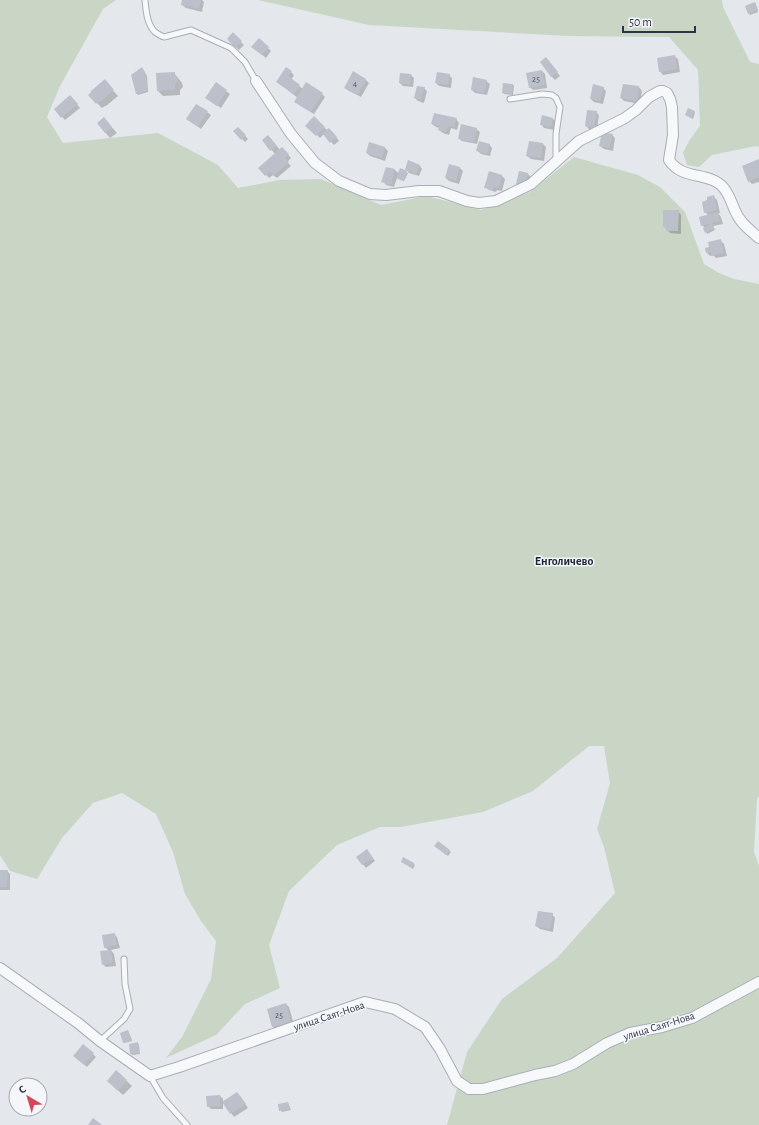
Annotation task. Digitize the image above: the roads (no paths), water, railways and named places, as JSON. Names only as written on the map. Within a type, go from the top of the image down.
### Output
[{"type":"street","points":[[256,81],[291,134],[315,163],[339,182],[370,194],[386,195],[419,191],[439,191],[467,201],[479,203],[496,201],[531,184],[579,141],[625,118],[655,92],[663,91],[670,99],[672,107],[673,135],[669,160],[672,165],[678,170],[711,180],[720,185],[728,193],[739,218],[746,227],[759,238]]},
{"type":"street","points":[[0,968],[150,1076]]},
{"type":"street","name":"улица Саят-Нова","points":[[150,1076],[180,1067],[366,1002],[395,1009],[426,1027],[457,1081],[469,1089],[483,1089],[561,1069],[573,1064],[607,1043],[630,1032],[662,1027],[692,1018],[759,982]]},
{"type":"lane","points":[[146,0],[146,10],[150,24],[156,33],[164,38],[191,30],[231,48],[245,62],[256,81]]},
{"type":"lane","points":[[510,99],[542,94],[552,95],[556,98],[560,107],[556,134],[556,161]]},
{"type":"lane","points":[[100,1041],[124,1020],[130,1009],[124,960]]},
{"type":"lane","points":[[150,1076],[163,1098],[187,1125]]},
{"type":"district","name":"Енголичево","points":[[564,561]]}]
